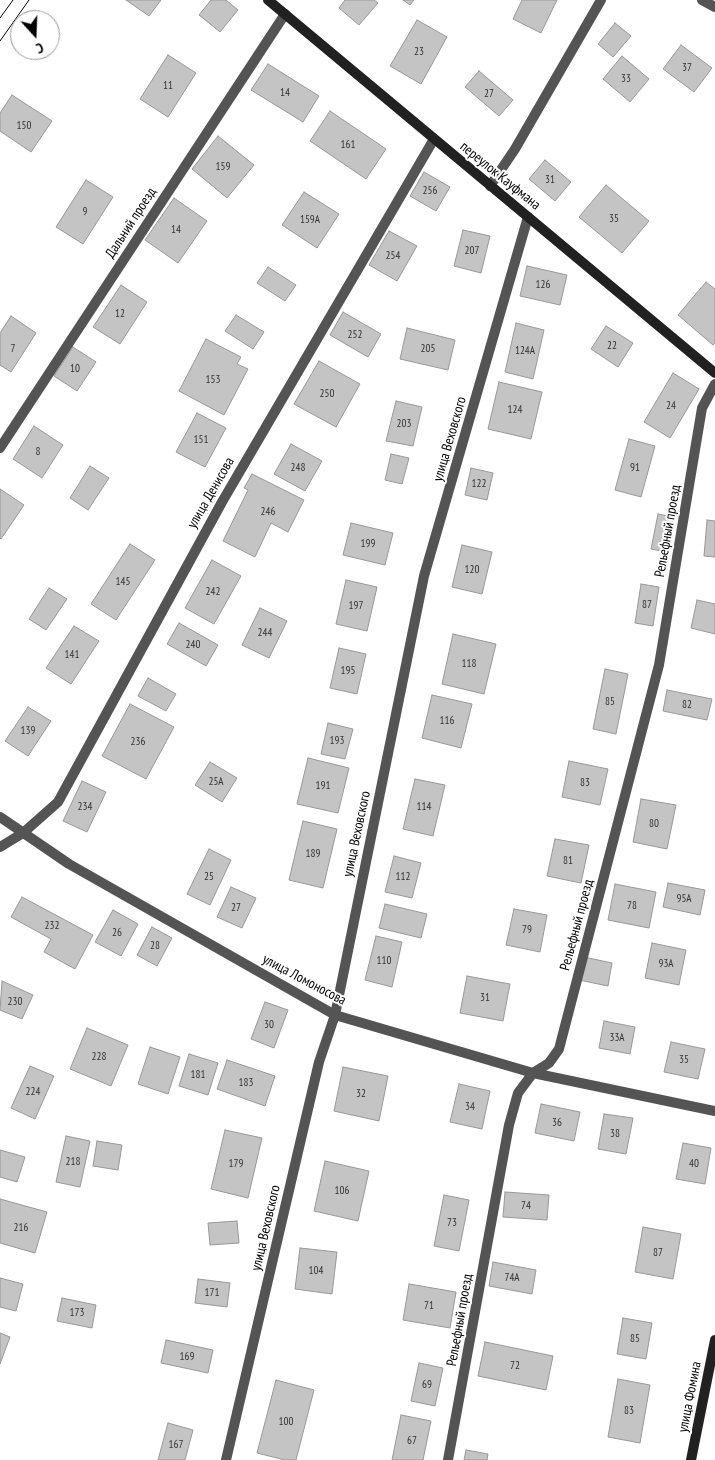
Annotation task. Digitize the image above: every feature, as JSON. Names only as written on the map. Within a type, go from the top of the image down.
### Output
[{"type":"street","name":"переулок Кауфмана","points":[[268,0],[715,372]]},
{"type":"street","points":[[490,186],[515,149],[601,0]]},
{"type":"street","points":[[702,0],[715,7]]},
{"type":"street","name":"Дальний проезд","points":[[0,448],[284,14]]},
{"type":"street","name":"улица Денисова","points":[[0,847],[24,833],[58,802],[222,502],[434,140]]},
{"type":"street","name":"улица Веховского","points":[[226,1460],[319,1062],[335,1015],[424,576],[528,217]]},
{"type":"street","name":"Рельефный проезд","points":[[448,1460],[509,1126],[518,1093],[533,1073],[549,1063],[559,1049],[659,665],[702,408],[715,384]]},
{"type":"street","name":"улица Ломоносова","points":[[0,817],[69,864],[335,1015],[533,1073],[715,1111]]},
{"type":"street","name":"улица Фомина","points":[[691,1460],[715,1340]]},
{"type":"building","points":[[126,0],[161,0],[149,16]]},
{"type":"building","points":[[211,0],[226,0],[238,10],[220,32],[199,15]]},
{"type":"building","points":[[345,0],[374,0],[378,3],[359,25],[339,8]]},
{"type":"building","points":[[403,0],[414,0],[410,5]]},
{"type":"building","points":[[522,0],[557,0],[541,33],[513,19]]},
{"type":"building","points":[[417,20],[447,37],[421,84],[390,66]]},
{"type":"building","points":[[615,23],[631,36],[613,57],[598,44]]},
{"type":"building","points":[[681,45],[712,68],[694,92],[663,69]]},
{"type":"building","points":[[168,55],[196,73],[168,117],[140,99]]},
{"type":"building","points":[[622,56],[649,79],[630,102],[603,79]]},
{"type":"building","points":[[268,64],[319,96],[303,122],[251,90]]},
{"type":"building","points":[[479,71],[513,100],[499,116],[465,87]]},
{"type":"building","points":[[12,95],[52,121],[31,152],[0,131],[0,113]]},
{"type":"building","points":[[330,111],[386,149],[366,179],[310,141]]},
{"type":"building","points":[[218,136],[254,165],[227,198],[192,169]]},
{"type":"building","points":[[545,160],[571,182],[555,201],[529,179]]},
{"type":"building","points":[[424,172],[450,187],[436,211],[410,196]]},
{"type":"building","points":[[86,180],[113,197],[83,244],[56,227]]},
{"type":"building","points":[[606,185],[649,221],[622,253],[579,217]]},
{"type":"building","points":[[304,192],[339,214],[317,248],[282,225]]},
{"type":"building","points":[[174,198],[207,221],[178,263],[145,240]]},
{"type":"building","points":[[463,230],[490,236],[481,273],[454,266]]},
{"type":"building","points":[[389,231],[417,246],[397,281],[369,265]]},
{"type":"building","points":[[527,266],[567,275],[560,305],[520,296]]},
{"type":"building","points":[[268,267],[296,285],[285,301],[257,283]]},
{"type":"building","points":[[706,282],[715,289],[715,343],[713,345],[678,315]]},
{"type":"building","points":[[121,285],[147,302],[120,344],[93,327]]},
{"type":"building","points":[[343,312],[381,334],[368,357],[330,335]]},
{"type":"building","points":[[236,315],[264,332],[253,349],[225,331]]},
{"type":"building","points":[[11,316],[36,333],[11,372],[0,365],[0,333]]},
{"type":"building","points":[[516,323],[544,330],[533,379],[505,372]]},
{"type":"building","points":[[606,326],[633,343],[618,367],[591,349]]},
{"type":"building","points":[[407,328],[455,340],[448,370],[400,359]]},
{"type":"building","points":[[206,339],[241,357],[237,364],[248,369],[224,415],[179,391]]},
{"type":"building","points":[[73,347],[96,362],[77,391],[54,376]]},
{"type":"building","points":[[319,361],[360,384],[336,427],[294,404]]},
{"type":"building","points":[[673,373],[699,389],[670,438],[644,422]]},
{"type":"building","points":[[499,382],[542,392],[531,439],[488,429]]},
{"type":"building","points":[[396,401],[422,407],[413,446],[386,441]]},
{"type":"building","points":[[197,413],[226,428],[205,467],[176,452]]},
{"type":"building","points":[[34,426],[63,445],[42,478],[13,459]]},
{"type":"building","points":[[629,439],[655,446],[641,497],[615,490]]},
{"type":"building","points":[[291,444],[322,461],[305,491],[274,474]]},
{"type":"building","points":[[391,454],[409,458],[402,484],[385,480]]},
{"type":"building","points":[[90,466],[109,478],[88,510],[70,498]]},
{"type":"building","points":[[471,468],[493,473],[487,500],[465,495]]},
{"type":"building","points":[[252,474],[304,500],[288,532],[271,523],[255,557],[223,541],[248,490],[244,488]]},
{"type":"building","points":[[0,489],[24,505],[1,539],[0,538]]},
{"type":"building","points":[[658,514],[673,517],[666,552],[651,549]]},
{"type":"building","points":[[707,520],[715,521],[715,557],[704,556]]},
{"type":"building","points":[[351,523],[393,533],[385,565],[343,555]]},
{"type":"building","points":[[130,544],[155,560],[116,620],[91,604]]},
{"type":"building","points":[[462,545],[492,552],[482,594],[452,587]]},
{"type":"building","points":[[212,560],[241,576],[214,624],[185,608]]},
{"type":"building","points":[[346,580],[377,587],[367,631],[336,624]]},
{"type":"building","points":[[641,584],[659,587],[653,626],[635,623]]},
{"type":"building","points":[[49,588],[67,599],[46,630],[29,619]]},
{"type":"building","points":[[697,600],[715,604],[715,634],[691,628]]},
{"type":"building","points":[[260,608],[287,621],[269,658],[242,645]]},
{"type":"building","points":[[179,623],[218,645],[206,666],[167,644]]},
{"type":"building","points":[[74,626],[99,641],[71,684],[46,668]]},
{"type":"building","points":[[453,634],[496,644],[484,694],[442,684]]},
{"type":"building","points":[[339,648],[366,654],[357,694],[330,688]]},
{"type":"building","points":[[605,669],[628,674],[616,734],[593,729]]},
{"type":"building","points":[[148,678],[176,694],[166,711],[138,696]]},
{"type":"building","points":[[667,690],[712,699],[707,720],[663,711]]},
{"type":"building","points":[[432,695],[472,704],[461,748],[422,738]]},
{"type":"building","points":[[130,704],[174,727],[146,779],[102,756]]},
{"type":"building","points":[[28,707],[51,721],[28,756],[5,741]]},
{"type":"building","points":[[328,723],[353,729],[345,759],[321,754]]},
{"type":"building","points":[[308,758],[349,768],[338,813],[297,804]]},
{"type":"building","points":[[569,761],[608,769],[600,805],[562,797]]},
{"type":"building","points":[[210,762],[237,778],[222,802],[195,785]]},
{"type":"building","points":[[415,779],[445,785],[433,836],[403,829]]},
{"type":"building","points":[[82,781],[106,792],[87,832],[63,821]]},
{"type":"building","points":[[641,799],[676,805],[667,849],[633,842]]},
{"type":"building","points":[[303,821],[337,829],[323,888],[289,880]]},
{"type":"building","points":[[555,839],[589,845],[581,883],[547,876]]},
{"type":"building","points":[[209,849],[231,860],[210,905],[187,894]]},
{"type":"building","points":[[394,856],[421,863],[412,898],[385,892]]},
{"type":"building","points":[[668,883],[705,890],[700,915],[663,907]]},
{"type":"building","points":[[615,884],[656,892],[649,928],[608,920]]},
{"type":"building","points":[[231,887],[256,898],[242,928],[217,917]]},
{"type":"building","points":[[22,897],[93,935],[75,969],[44,952],[51,939],[11,917]]},
{"type":"building","points":[[385,904],[427,914],[421,938],[379,928]]},
{"type":"building","points":[[514,909],[547,915],[540,952],[506,945]]},
{"type":"building","points":[[113,910],[138,924],[121,956],[95,942]]},
{"type":"building","points":[[152,927],[172,938],[157,966],[137,955]]},
{"type":"building","points":[[376,936],[402,942],[392,987],[365,980]]},
{"type":"building","points":[[652,943],[686,950],[679,985],[645,978]]},
{"type":"building","points":[[584,957],[612,963],[608,986],[579,980]]},
{"type":"building","points":[[467,976],[510,984],[503,1021],[460,1013]]},
{"type":"building","points":[[2,981],[33,995],[22,1019],[0,1010]]},
{"type":"building","points":[[265,1002],[288,1010],[274,1048],[251,1039]]},
{"type":"building","points":[[604,1021],[635,1027],[630,1054],[599,1048]]},
{"type":"building","points":[[87,1028],[128,1045],[111,1086],[70,1069]]},
{"type":"building","points":[[671,1042],[705,1049],[698,1079],[664,1072]]},
{"type":"building","points":[[150,1047],[180,1057],[168,1094],[138,1084]]},
{"type":"building","points":[[189,1054],[218,1063],[208,1095],[179,1086]]},
{"type":"building","points":[[227,1060],[275,1076],[265,1106],[217,1089]]},
{"type":"building","points":[[30,1066],[54,1076],[35,1119],[11,1108]]},
{"type":"building","points":[[343,1067],[388,1076],[379,1121],[334,1111]]},
{"type":"building","points":[[459,1084],[490,1091],[482,1129],[450,1122]]},
{"type":"building","points":[[541,1104],[580,1112],[574,1141],[535,1133]]},
{"type":"building","points":[[604,1114],[633,1118],[626,1154],[598,1149]]},
{"type":"building","points":[[225,1130],[262,1138],[248,1198],[211,1189]]},
{"type":"building","points":[[66,1136],[90,1141],[80,1187],[56,1182]]},
{"type":"building","points":[[97,1141],[122,1145],[118,1170],[93,1166]]},
{"type":"building","points":[[683,1143],[711,1148],[705,1184],[676,1179]]},
{"type":"building","points":[[0,1150],[25,1157],[17,1182],[0,1177]]},
{"type":"building","points":[[325,1161],[369,1171],[358,1221],[314,1211]]},
{"type":"building","points":[[505,1192],[549,1195],[547,1220],[503,1217]]},
{"type":"building","points":[[444,1195],[469,1200],[459,1251],[434,1246]]},
{"type":"building","points":[[0,1199],[47,1212],[35,1253],[0,1243]]},
{"type":"building","points":[[237,1221],[239,1243],[210,1245],[208,1223]]},
{"type":"building","points":[[643,1227],[681,1234],[673,1279],[635,1272]]},
{"type":"building","points":[[300,1248],[337,1252],[332,1294],[295,1289]]},
{"type":"building","points":[[493,1262],[536,1270],[532,1294],[489,1286]]},
{"type":"building","points":[[0,1278],[23,1284],[16,1311],[0,1307]]},
{"type":"building","points":[[198,1279],[230,1283],[227,1307],[195,1303]]},
{"type":"building","points":[[409,1284],[456,1292],[450,1328],[403,1320]]},
{"type":"building","points":[[62,1298],[96,1305],[92,1328],[57,1321]]},
{"type":"building","points":[[623,1318],[652,1323],[646,1359],[617,1354]]},
{"type":"building","points":[[0,1333],[10,1337],[0,1364]]},
{"type":"building","points":[[166,1340],[213,1350],[208,1373],[161,1363]]},
{"type":"building","points":[[485,1342],[553,1356],[546,1390],[478,1376]]},
{"type":"building","points":[[419,1363],[443,1368],[435,1406],[411,1401]]},
{"type":"building","points":[[618,1379],[650,1385],[640,1443],[608,1437]]},
{"type":"building","points":[[276,1380],[314,1390],[296,1460],[285,1460],[257,1453]]},
{"type":"building","points":[[401,1415],[431,1421],[423,1460],[392,1460]]},
{"type":"building","points":[[168,1423],[193,1430],[185,1460],[158,1460]]},
{"type":"building","points":[[466,1450],[488,1454],[487,1460],[464,1460]]},
{"type":"tram line","points":[[0,18],[13,0]]},
{"type":"tram line","points":[[0,41],[29,0]]}]
